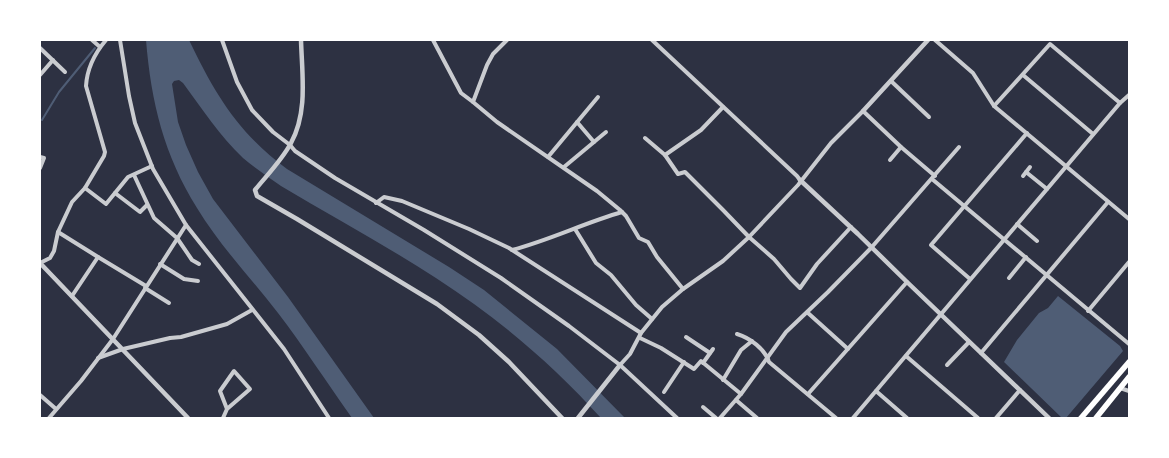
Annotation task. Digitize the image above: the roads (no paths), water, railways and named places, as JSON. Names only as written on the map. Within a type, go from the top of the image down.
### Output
[{"type":"highway","points":[[1118,374],[1129,355]]},
{"type":"highway","points":[[1081,418],[1129,362]]},
{"type":"highway","points":[[1096,418],[1121,386],[1129,379]]},
{"type":"street","points":[[92,40],[100,47]]},
{"type":"street","points":[[105,40],[86,75],[86,86],[105,152],[104,156],[85,188],[72,202],[58,232],[54,252],[50,258],[40,263],[188,418]]},
{"type":"street","points":[[120,40],[135,122],[152,166],[186,225],[284,349],[329,418]]},
{"type":"street","points":[[222,40],[237,82],[252,110],[289,147],[376,203],[424,230],[500,278],[569,326],[620,366],[677,418]]},
{"type":"street","points":[[301,40],[302,110],[300,121],[289,147],[256,190],[256,194],[259,198],[437,304],[479,335],[510,362],[562,418]]},
{"type":"street","points":[[434,40],[461,93],[497,122],[597,191],[622,212],[639,238],[648,242],[683,289]]},
{"type":"street","points":[[473,102],[486,65],[493,54],[507,40]]},
{"type":"street","points":[[578,418],[620,366],[662,307],[749,237],[798,185],[830,143],[863,111],[928,40]]},
{"type":"street","points":[[935,40],[972,73],[994,106],[1129,219]]},
{"type":"street","points":[[655,41],[1050,418]]},
{"type":"street","points":[[994,106],[1050,44],[1120,103]]},
{"type":"street","points":[[40,48],[65,72]]},
{"type":"street","points":[[40,75],[53,60]]},
{"type":"street","points":[[1023,75],[1093,134]]},
{"type":"street","points":[[891,81],[929,117]]},
{"type":"street","points":[[853,418],[1004,238],[1120,103],[1129,95]]},
{"type":"street","points":[[548,157],[598,97]]},
{"type":"street","points":[[665,155],[701,130],[723,107]]},
{"type":"street","points":[[863,111],[965,206],[1129,344]]},
{"type":"street","points":[[577,122],[594,142]]},
{"type":"street","points":[[564,167],[606,132]]},
{"type":"street","points":[[970,279],[931,245],[1027,133]]},
{"type":"street","points":[[645,138],[665,155],[678,174],[685,172],[749,237],[774,259],[800,288],[818,264],[851,227]]},
{"type":"street","points":[[890,160],[901,147]]},
{"type":"street","points":[[704,406],[718,418],[736,400],[786,332],[808,313],[871,248],[959,147]]},
{"type":"street","points":[[40,157],[44,158],[40,168]]},
{"type":"street","points":[[85,188],[106,204],[128,177],[152,166]]},
{"type":"street","points":[[1023,176],[1030,168]]},
{"type":"street","points":[[1026,172],[1047,189]]},
{"type":"street","points":[[134,174],[154,218],[177,238],[192,260],[199,264]]},
{"type":"street","points":[[116,193],[140,212],[147,204]]},
{"type":"street","points":[[376,203],[384,197],[402,202],[468,229],[512,250],[640,336],[694,369],[701,361],[741,394]]},
{"type":"street","points":[[981,353],[1108,202]]},
{"type":"street","points":[[512,250],[575,229],[597,219],[622,212]]},
{"type":"street","points":[[1017,224],[1037,241]]},
{"type":"street","points":[[49,418],[113,339],[186,225]]},
{"type":"street","points":[[575,229],[596,263],[612,274],[636,305],[652,319]]},
{"type":"street","points":[[58,232],[169,302]]},
{"type":"street","points":[[72,296],[98,257]]},
{"type":"street","points":[[1008,278],[1026,257]]},
{"type":"street","points":[[1088,311],[1129,262]]},
{"type":"street","points":[[160,264],[184,279],[198,281]]},
{"type":"street","points":[[808,394],[906,282]]},
{"type":"street","points":[[98,358],[123,349],[181,337],[227,324],[252,310]]},
{"type":"street","points":[[808,313],[848,349]]},
{"type":"street","points":[[737,334],[746,336],[752,341],[767,355],[769,362],[836,418]]},
{"type":"street","points":[[686,337],[710,353]]},
{"type":"street","points":[[723,380],[741,350],[752,341]]},
{"type":"street","points":[[947,365],[969,342]]},
{"type":"street","points":[[703,363],[713,349]]},
{"type":"street","points":[[906,356],[978,418]]},
{"type":"street","points":[[664,392],[684,362]]},
{"type":"street","points":[[223,418],[227,409],[250,389],[234,371],[220,391],[227,409]]},
{"type":"street","points":[[1121,386],[1129,392]]},
{"type":"street","points":[[996,418],[1020,390]]},
{"type":"street","points":[[876,391],[907,418]]},
{"type":"street","points":[[40,394],[56,410]]},
{"type":"street","points":[[736,400],[757,418]]},
{"type":"street","points":[[178,418],[183,413]]},
{"type":"water","points":[[146,40],[189,40],[208,78],[229,111],[241,127],[270,155],[287,169],[484,290],[557,349],[625,418],[601,418],[572,387],[540,358],[474,304],[427,272],[281,186],[257,169],[243,158],[227,141],[183,83],[179,80],[174,81],[172,84],[178,122],[198,172],[213,199],[288,297],[374,418],[352,418],[288,326],[216,236],[186,188],[176,168],[161,127],[151,85]]},
{"type":"water","points":[[1058,296],[1120,346],[1123,351],[1066,418],[1062,418],[1004,362],[1017,340],[1039,313],[1048,308]]},
{"type":"waterway","points":[[42,120],[59,92],[95,48]]}]
